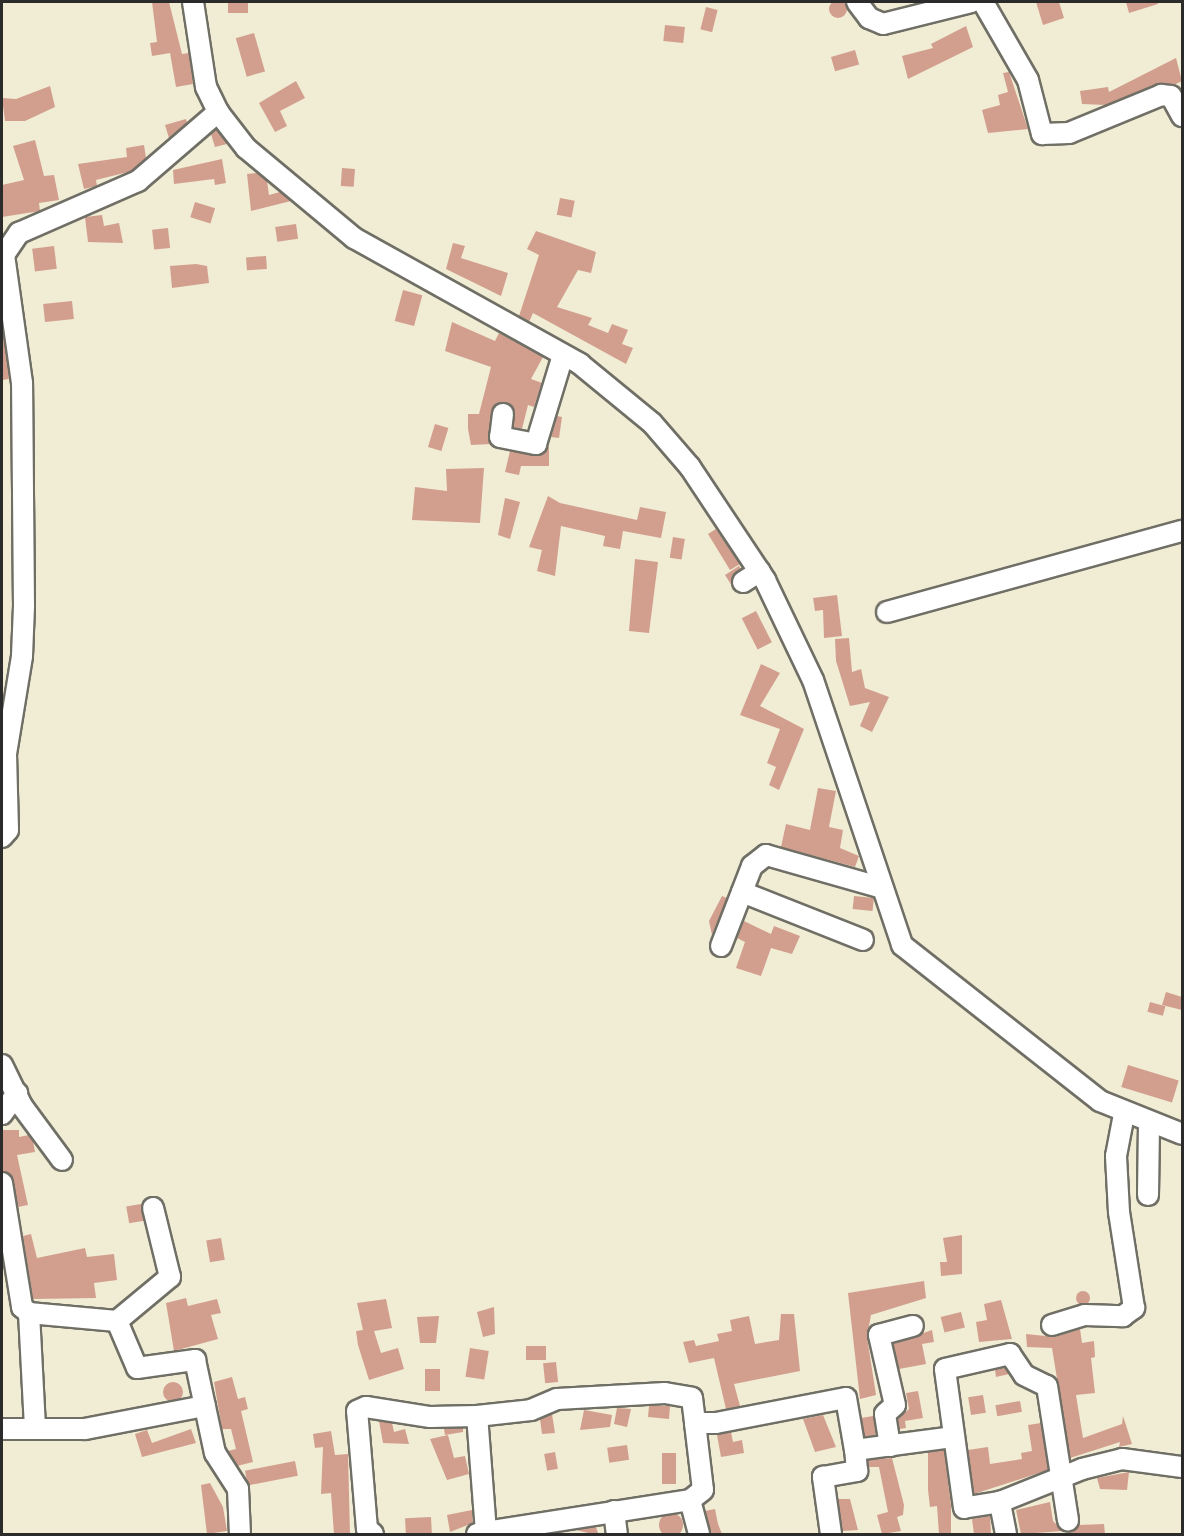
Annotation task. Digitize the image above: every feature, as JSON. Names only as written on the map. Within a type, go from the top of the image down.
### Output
[{"type":"street","points":[[193,2],[199,62],[218,112],[246,148],[354,238],[563,355],[652,423],[721,510],[760,571],[813,680],[879,887],[903,945],[922,964],[1124,1114],[1182,1134]]},
{"type":"street","points":[[857,2],[869,18],[883,24],[971,2]]},
{"type":"street","points":[[983,2],[1028,80],[1042,134],[1069,133],[1161,95],[1171,96],[1182,117]]},
{"type":"street","points":[[2,837],[8,830],[6,754],[22,656],[24,606],[22,383],[4,255],[19,233],[138,181],[218,112]]},
{"type":"street","points":[[503,414],[500,437],[536,444],[563,355]]},
{"type":"street","points":[[887,612],[1182,531]]},
{"type":"street","points":[[743,582],[760,571]]},
{"type":"street","points":[[721,946],[752,866],[766,855],[879,887]]},
{"type":"street","points":[[742,892],[863,940]]},
{"type":"street","points":[[2,1065],[17,1093],[62,1160]]},
{"type":"street","points":[[2,1114],[17,1093]]},
{"type":"street","points":[[1052,1325],[1085,1316],[1123,1316],[1134,1308],[1119,1212],[1116,1156],[1124,1114]]},
{"type":"street","points":[[1148,1195],[1149,1124]]},
{"type":"street","points":[[2,1183],[22,1307],[29,1313],[117,1321],[170,1277],[153,1208]]},
{"type":"street","points":[[29,1313],[35,1429]]},
{"type":"street","points":[[117,1321],[137,1368],[195,1360],[215,1453],[238,1489],[240,1534]]},
{"type":"street","points":[[890,1446],[885,1414],[895,1405],[879,1335],[913,1326]]},
{"type":"street","points":[[1068,1520],[1060,1480],[1047,1386],[1024,1375],[1010,1354],[945,1369],[952,1437],[964,1508],[1000,1502],[1060,1480],[1122,1459],[1182,1467]]},
{"type":"street","points":[[366,1533],[357,1411],[366,1407],[430,1417],[477,1416],[531,1410],[557,1400],[665,1393],[692,1398],[703,1490],[690,1500],[481,1533],[477,1416]]},
{"type":"street","points":[[694,1423],[846,1398],[857,1471],[823,1477],[831,1534]]},
{"type":"street","points":[[2,1429],[85,1429],[205,1406]]},
{"type":"street","points":[[855,1449],[952,1437]]},
{"type":"street","points":[[690,1500],[699,1534]]},
{"type":"street","points":[[1000,1502],[1006,1534]]},
{"type":"street","points":[[614,1511],[617,1534]]},
{"type":"building","points":[[838,0],[846,5],[847,9],[842,17],[838,18],[830,13],[829,9],[834,1]]},
{"type":"building","points":[[152,2],[169,2],[182,54],[189,53],[193,84],[176,87],[170,53],[152,56],[150,43],[157,42]]},
{"type":"building","points":[[228,2],[248,2],[248,13],[228,13]]},
{"type":"building","points":[[1036,2],[1059,2],[1064,18],[1043,25]]},
{"type":"building","points":[[1126,2],[1157,2],[1158,4],[1129,13]]},
{"type":"building","points":[[706,7],[718,10],[712,32],[700,29]]},
{"type":"building","points":[[665,25],[685,27],[683,43],[663,41]]},
{"type":"building","points":[[966,26],[973,47],[908,79],[902,56],[933,48],[931,44]]},
{"type":"building","points":[[254,33],[265,71],[247,77],[236,38]]},
{"type":"building","points":[[855,50],[859,64],[835,71],[831,57]]},
{"type":"building","points":[[1176,58],[1182,81],[1174,85],[1156,84],[1106,105],[1082,104],[1080,91],[1108,87],[1109,92]]},
{"type":"building","points":[[1009,72],[1028,129],[988,133],[982,110],[1000,105],[998,95],[1008,92],[1003,73]]},
{"type":"building","points":[[296,81],[305,98],[280,111],[287,126],[275,132],[259,103]]},
{"type":"building","points":[[50,86],[55,107],[25,121],[5,121],[2,98],[16,99]]},
{"type":"building","points":[[186,119],[187,123],[169,138],[165,125]]},
{"type":"building","points":[[216,129],[227,144],[215,147],[211,134]]},
{"type":"building","points":[[35,140],[44,176],[54,175],[59,200],[39,203],[40,211],[2,217],[2,185],[24,180],[13,146]]},
{"type":"building","points":[[144,145],[146,158],[132,171],[96,180],[97,186],[84,189],[78,164],[127,157],[126,148]]},
{"type":"building","points":[[222,159],[226,183],[215,185],[214,179],[174,184],[173,170]]},
{"type":"building","points":[[342,168],[355,169],[354,187],[341,186]]},
{"type":"building","points":[[257,173],[267,181],[269,195],[280,192],[291,201],[251,211],[247,174]]},
{"type":"building","points":[[560,198],[575,201],[571,218],[557,215]]},
{"type":"building","points":[[195,202],[215,208],[210,223],[190,217]]},
{"type":"building","points":[[102,215],[104,226],[119,223],[123,243],[88,242],[85,217]]},
{"type":"building","points":[[296,224],[298,239],[277,242],[275,227]]},
{"type":"building","points":[[168,228],[170,248],[154,250],[152,230]]},
{"type":"building","points":[[536,231],[596,252],[591,273],[578,270],[557,307],[592,318],[588,325],[608,333],[612,324],[628,330],[622,344],[633,348],[626,364],[533,313],[529,322],[519,316],[539,255],[527,249]]},
{"type":"building","points":[[453,243],[465,246],[461,258],[508,273],[501,296],[446,269]]},
{"type":"building","points":[[54,246],[57,269],[35,272],[32,249]]},
{"type":"building","points":[[266,256],[267,269],[247,270],[246,257]]},
{"type":"building","points":[[196,264],[207,266],[209,283],[172,288],[170,266]]},
{"type":"building","points":[[403,290],[422,295],[414,326],[395,321]]},
{"type":"building","points":[[72,301],[74,319],[45,322],[43,304]]},
{"type":"building","points":[[452,322],[495,341],[499,333],[543,357],[531,379],[542,383],[534,407],[528,405],[522,429],[513,427],[511,405],[498,403],[491,412],[491,444],[471,445],[468,414],[479,414],[491,367],[445,351]]},
{"type":"building","points":[[2,324],[9,379],[2,380]]},
{"type":"building","points":[[557,416],[562,417],[559,438],[551,437]]},
{"type":"building","points":[[435,424],[448,428],[441,451],[428,447]]},
{"type":"building","points":[[549,446],[549,466],[521,466],[519,475],[505,472],[510,451],[539,456]]},
{"type":"building","points":[[484,468],[480,523],[412,520],[415,487],[447,491],[446,469]]},
{"type":"building","points":[[548,496],[560,503],[637,520],[640,507],[666,512],[661,538],[623,531],[620,549],[603,546],[605,536],[561,526],[555,576],[537,571],[542,550],[529,547]]},
{"type":"building","points":[[505,498],[520,502],[510,539],[498,535]]},
{"type":"building","points":[[716,529],[740,564],[730,570],[708,534]]},
{"type":"building","points":[[673,537],[685,539],[682,560],[670,558]]},
{"type":"building","points":[[635,559],[658,562],[649,633],[629,631]]},
{"type":"building","points":[[739,566],[741,569],[732,586],[725,575]]},
{"type":"building","points":[[837,595],[842,636],[824,638],[823,610],[815,611],[813,598]]},
{"type":"building","points":[[756,611],[772,642],[758,649],[742,618]]},
{"type":"building","points":[[849,638],[852,672],[861,669],[865,688],[889,697],[872,732],[860,726],[870,702],[850,706],[836,661],[835,639]]},
{"type":"building","points":[[761,664],[780,673],[760,706],[804,729],[779,790],[769,785],[776,767],[767,763],[780,729],[740,715]]},
{"type":"building","points":[[818,788],[836,791],[829,827],[843,830],[840,848],[859,856],[855,867],[781,847],[786,824],[810,830]]},
{"type":"building","points":[[722,896],[727,898],[712,935],[709,921]]},
{"type":"building","points":[[854,896],[874,898],[873,911],[853,909]]},
{"type":"building","points":[[744,921],[771,934],[774,926],[800,936],[792,954],[771,948],[761,976],[736,968],[745,942],[737,938]]},
{"type":"building","points":[[1166,992],[1182,997],[1182,1010],[1162,1005]]},
{"type":"building","points":[[1150,1002],[1165,1006],[1163,1016],[1147,1012]]},
{"type":"building","points":[[1128,1065],[1179,1080],[1172,1102],[1121,1087]]},
{"type":"building","points":[[2,1130],[19,1130],[19,1137],[29,1135],[33,1141],[35,1152],[17,1155],[28,1205],[18,1207],[12,1176],[2,1171]]},
{"type":"building","points":[[141,1204],[144,1221],[129,1223],[126,1207]]},
{"type":"building","points":[[31,1234],[37,1258],[85,1248],[87,1257],[114,1254],[117,1280],[94,1283],[96,1298],[33,1299],[23,1236]]},
{"type":"building","points":[[962,1235],[962,1274],[941,1276],[940,1262],[947,1262],[943,1238]]},
{"type":"building","points":[[221,1238],[225,1260],[210,1262],[206,1241]]},
{"type":"building","points":[[924,1281],[926,1298],[871,1315],[867,1337],[876,1395],[860,1399],[848,1293]]},
{"type":"building","points":[[1080,1291],[1086,1291],[1090,1298],[1086,1305],[1080,1305],[1076,1301],[1076,1295]]},
{"type":"building","points":[[186,1298],[188,1306],[217,1299],[221,1313],[211,1315],[218,1339],[174,1351],[166,1303]]},
{"type":"building","points":[[386,1299],[392,1328],[374,1331],[381,1353],[398,1348],[404,1369],[369,1380],[358,1345],[356,1331],[363,1330],[357,1303]]},
{"type":"building","points":[[1001,1300],[1012,1339],[979,1342],[976,1322],[987,1320],[984,1304]]},
{"type":"building","points":[[494,1307],[495,1334],[483,1337],[477,1312]]},
{"type":"building","points":[[961,1312],[965,1328],[944,1333],[941,1317]]},
{"type":"building","points":[[781,1314],[794,1314],[800,1371],[734,1384],[740,1406],[726,1409],[714,1358],[689,1363],[683,1342],[694,1340],[696,1346],[719,1341],[717,1334],[732,1331],[730,1320],[749,1316],[755,1344],[779,1340]]},
{"type":"building","points":[[439,1316],[436,1343],[420,1343],[417,1317]]},
{"type":"building","points":[[1080,1329],[1082,1343],[1094,1341],[1095,1357],[1091,1358],[1095,1393],[1076,1395],[1083,1438],[1122,1424],[1123,1416],[1132,1444],[1119,1447],[1120,1442],[1070,1458],[1052,1348],[1027,1347],[1026,1334],[1055,1337]]},
{"type":"building","points":[[932,1330],[934,1342],[922,1344],[926,1364],[899,1369],[893,1344]]},
{"type":"building","points":[[526,1346],[546,1346],[546,1360],[526,1360]]},
{"type":"building","points":[[470,1348],[489,1351],[484,1380],[465,1377]]},
{"type":"building","points":[[556,1362],[558,1382],[545,1383],[543,1363]]},
{"type":"building","points":[[1005,1368],[1009,1374],[996,1377],[995,1370]]},
{"type":"building","points":[[425,1369],[440,1369],[440,1391],[425,1391]]},
{"type":"building","points":[[232,1377],[238,1399],[245,1397],[248,1409],[241,1411],[253,1462],[237,1466],[228,1451],[236,1449],[231,1429],[222,1429],[214,1382]]},
{"type":"building","points":[[173,1382],[180,1385],[183,1392],[180,1399],[173,1402],[166,1399],[163,1392],[166,1385]]},
{"type":"building","points":[[918,1391],[923,1418],[905,1421],[906,1428],[899,1429],[898,1419],[909,1409],[906,1393]]},
{"type":"building","points":[[983,1395],[986,1413],[971,1415],[968,1397]]},
{"type":"building","points":[[1020,1401],[1022,1412],[997,1416],[995,1405]]},
{"type":"building","points":[[649,1406],[670,1406],[669,1419],[648,1417]]},
{"type":"building","points":[[617,1408],[631,1409],[627,1427],[614,1424]]},
{"type":"building","points":[[584,1410],[612,1415],[610,1427],[580,1430]]},
{"type":"building","points":[[552,1414],[555,1433],[542,1434],[540,1419]]},
{"type":"building","points":[[823,1415],[836,1447],[815,1452],[803,1419]]},
{"type":"building","points":[[873,1416],[876,1435],[864,1437],[861,1418]]},
{"type":"building","points":[[379,1421],[392,1423],[394,1432],[405,1429],[409,1444],[383,1443]]},
{"type":"building","points":[[1041,1423],[1048,1470],[974,1494],[968,1450],[988,1447],[990,1464],[1022,1459],[1021,1453],[1032,1451],[1028,1425]]},
{"type":"building","points":[[463,1428],[463,1432],[445,1435],[444,1429]]},
{"type":"building","points":[[191,1429],[196,1443],[142,1457],[135,1434],[147,1430],[152,1443]]},
{"type":"building","points":[[331,1431],[335,1455],[348,1454],[350,1534],[334,1534],[331,1493],[321,1494],[323,1447],[315,1448],[313,1434]]},
{"type":"building","points":[[731,1432],[733,1442],[742,1440],[744,1453],[721,1457],[717,1435]]},
{"type":"building","points":[[448,1435],[454,1458],[465,1456],[469,1474],[447,1480],[430,1439]]},
{"type":"building","points":[[627,1445],[629,1460],[609,1463],[607,1448]]},
{"type":"building","points":[[944,1450],[951,1505],[951,1534],[939,1534],[937,1506],[930,1507],[928,1490],[928,1452]]},
{"type":"building","points":[[555,1452],[558,1469],[547,1471],[544,1454]]},
{"type":"building","points":[[662,1453],[676,1453],[676,1484],[662,1484]]},
{"type":"building","points":[[892,1458],[904,1505],[903,1515],[897,1517],[901,1531],[882,1534],[877,1515],[888,1512],[879,1467],[869,1467],[868,1460]]},
{"type":"building","points":[[295,1461],[298,1476],[248,1485],[245,1471]]},
{"type":"building","points":[[1129,1472],[1127,1490],[1100,1489],[1097,1478]]},
{"type":"building","points":[[210,1483],[223,1507],[227,1531],[207,1534],[201,1485]]},
{"type":"building","points":[[838,1499],[850,1499],[858,1530],[843,1531]]},
{"type":"building","points":[[1050,1502],[1053,1521],[1063,1531],[1021,1534],[1016,1510]]},
{"type":"building","points":[[715,1509],[722,1534],[711,1534],[705,1511]]},
{"type":"building","points":[[472,1510],[473,1523],[450,1532],[447,1515]]},
{"type":"building","points":[[671,1513],[680,1516],[683,1525],[680,1534],[671,1537],[662,1534],[659,1525],[662,1516]]},
{"type":"building","points":[[990,1516],[991,1534],[974,1534],[972,1519]]},
{"type":"building","points":[[431,1517],[432,1534],[406,1534],[405,1518]]},
{"type":"building","points":[[1104,1524],[1105,1534],[1066,1534],[1079,1525]]},
{"type":"building","points":[[596,1527],[598,1533],[592,1534],[576,1530]]}]
